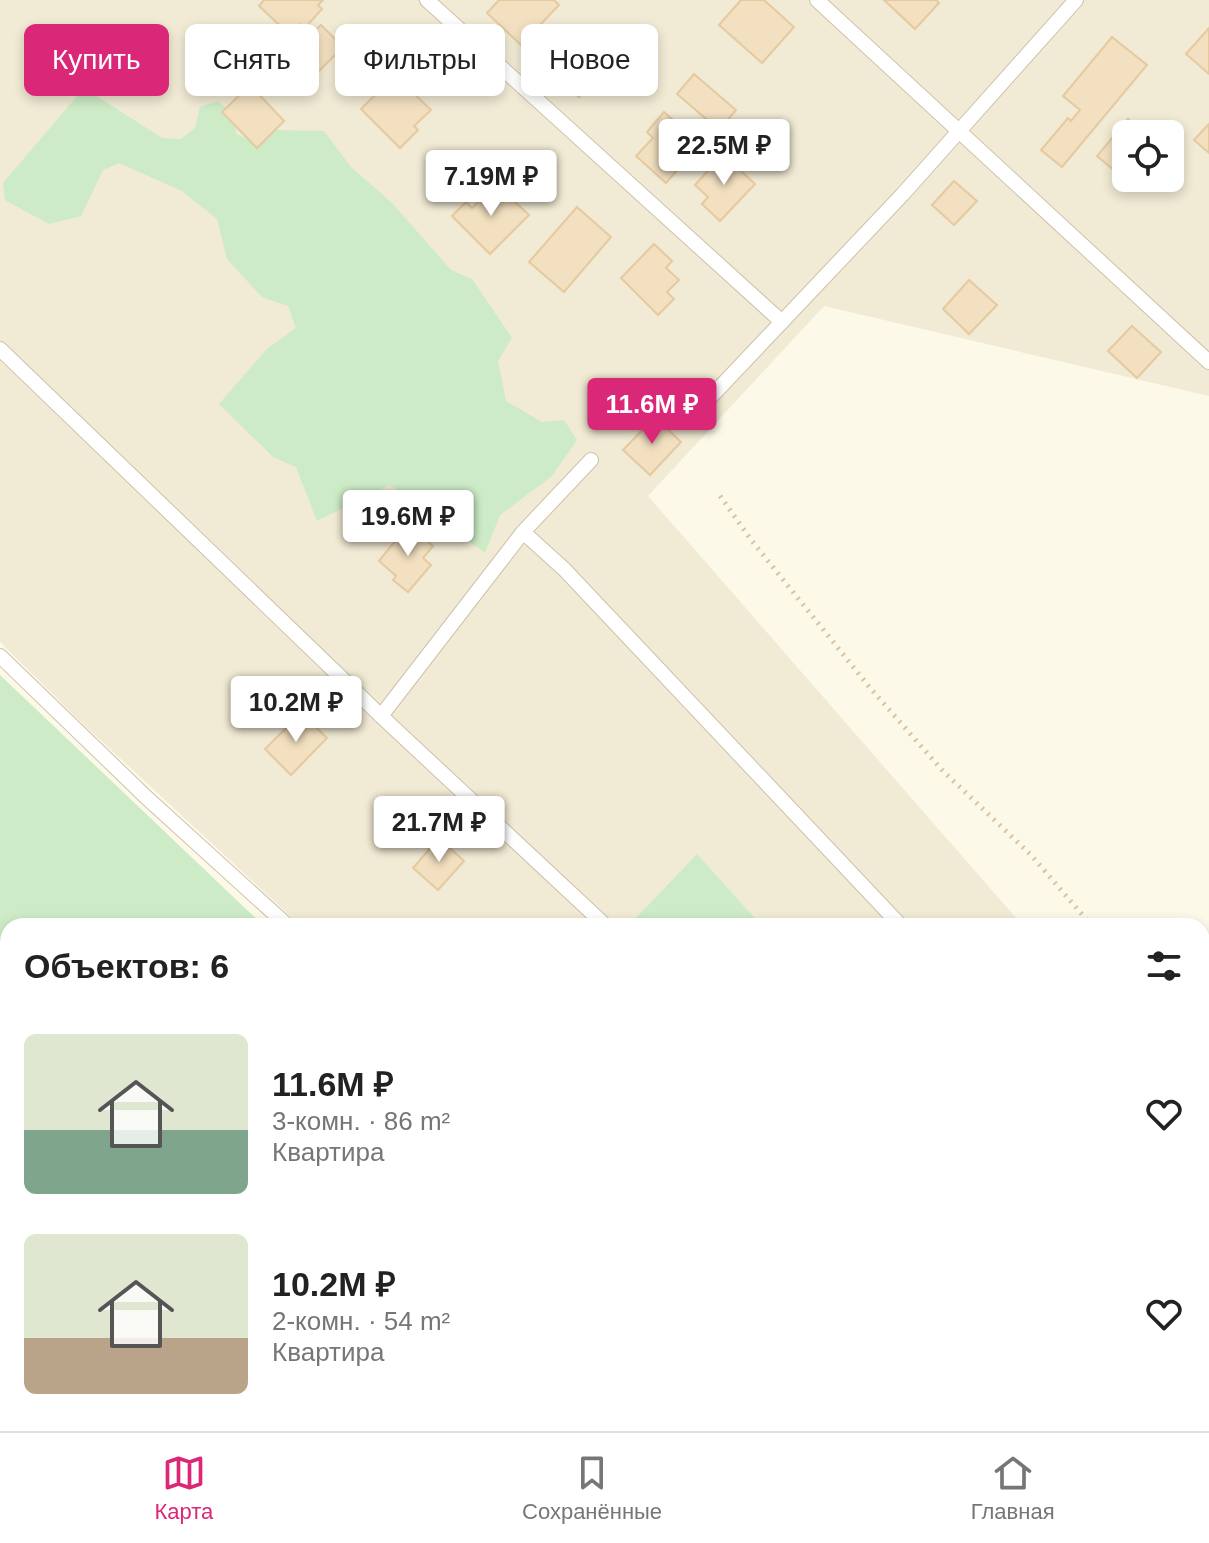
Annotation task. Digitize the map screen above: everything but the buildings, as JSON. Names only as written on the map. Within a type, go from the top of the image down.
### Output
[{"type":"lane","points":[[427,0],[782,322]]},
{"type":"lane","points":[[817,0],[1209,362]]},
{"type":"lane","points":[[706,402],[1076,0]]},
{"type":"lane","points":[[0,349],[381,716],[597,918]]},
{"type":"lane","points":[[381,716],[523,532],[591,460]]},
{"type":"lane","points":[[523,532],[564,569],[893,918]]},
{"type":"lane","points":[[0,656],[147,798],[279,918]]},
{"type":"path","points":[[720,496],[752,541],[871,689],[942,770],[1031,855],[1085,918]]},
{"type":"shaded area","points":[[0,0],[1209,0],[1209,396],[824,306],[648,496],[1016,918],[755,918],[697,854],[636,918],[292,918],[83,724],[0,642]]},
{"type":"green space","points":[[77,96],[96,96],[162,138],[181,139],[195,128],[200,107],[218,101],[235,116],[236,134],[252,140],[269,130],[324,131],[351,167],[392,203],[451,270],[472,279],[512,338],[498,361],[506,401],[542,422],[564,420],[577,440],[552,476],[500,515],[485,553],[390,485],[317,521],[296,467],[273,457],[219,404],[267,349],[296,328],[288,306],[262,297],[227,259],[217,219],[182,191],[119,163],[103,170],[81,216],[49,224],[5,200],[3,183]]},
{"type":"green space","points":[[0,675],[256,918],[0,918]]},
{"type":"green space","points":[[697,854],[755,918],[636,918]]}]
